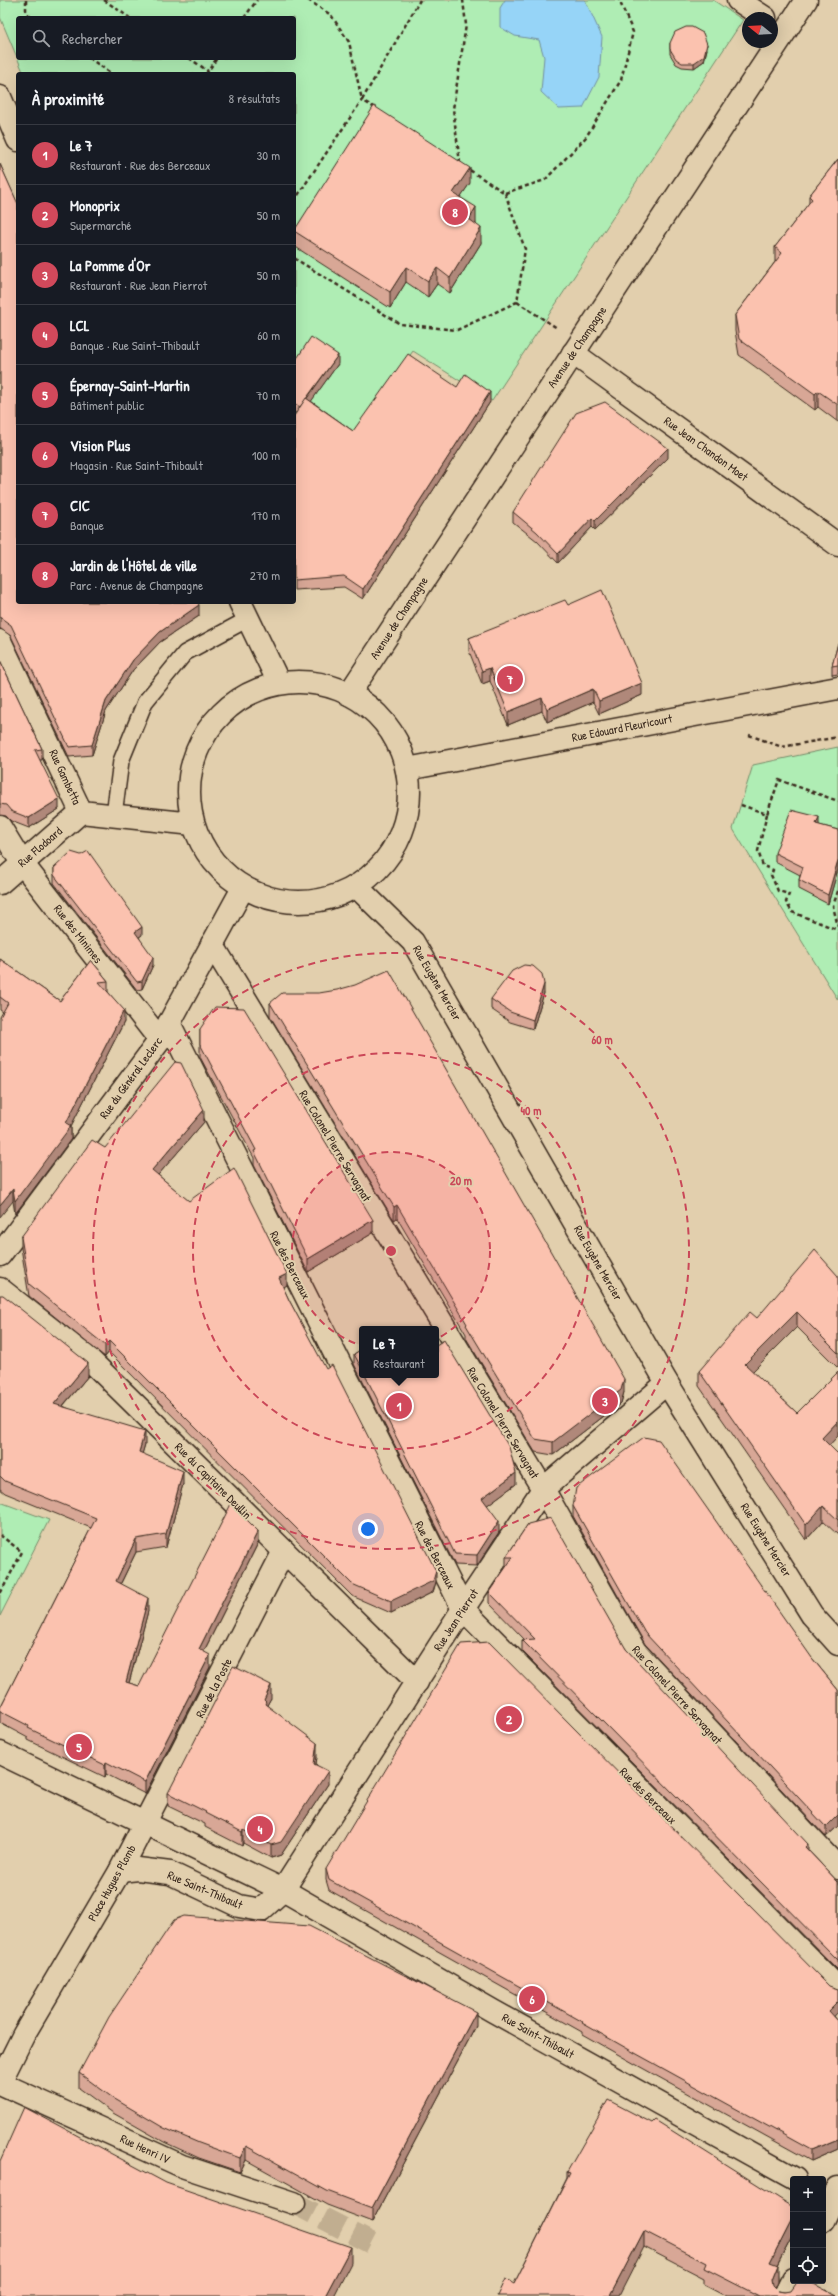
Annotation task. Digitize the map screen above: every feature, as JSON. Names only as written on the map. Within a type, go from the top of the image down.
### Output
[{"type":"street","points":[[738,0],[756,12]]},
{"type":"street","name":"Avenue de Champagne","points":[[778,27],[806,0]]},
{"type":"street","name":"Avenue de Champagne","points":[[349,694],[577,348],[765,48]]},
{"type":"street","points":[[0,97],[16,135]]},
{"type":"street","name":"Rue Jean Chandon Moet","points":[[577,348],[838,545]]},
{"type":"street","points":[[244,611],[279,683]]},
{"type":"street","name":"Rue Gambetta","points":[[0,641],[81,812],[193,824]]},
{"type":"street","points":[[279,683],[315,683],[349,694],[376,713],[395,739],[407,769],[408,803],[400,836],[382,864],[356,886],[329,898],[300,903],[270,899],[243,888],[221,871],[204,849],[193,824],[189,787],[196,751],[216,720],[244,696],[279,683]]},
{"type":"street","name":"Rue Edouard Fleuricourt","points":[[407,769],[838,688]]},
{"type":"street","name":"Rue Flodoard","points":[[0,883],[81,812]]},
{"type":"street","name":"Rue des Minimes","points":[[0,827],[22,863],[164,1031]]},
{"type":"street","name":"Rue Eugène Mercier","points":[[356,886],[413,942],[667,1383],[812,1615],[838,1644]]},
{"type":"street","name":"Rue du Général Leclerc","points":[[0,1255],[164,1031],[243,888]]},
{"type":"street","name":"Rue Colonel Pierre Servagnat","points":[[212,944],[543,1489],[635,1651],[838,1868]]},
{"type":"street","name":"Rue des Berceaux","points":[[164,1031],[463,1609],[838,1988]]},
{"type":"street","name":"Rue du Capitaine Deullin","points":[[0,1289],[90,1360],[417,1682]]},
{"type":"street","name":"Rue Jean Pierrot","points":[[283,1890],[463,1609],[543,1489],[667,1383]]},
{"type":"street","name":"Rue de la Poste","points":[[144,1825],[284,1551]]},
{"type":"street","points":[[0,1753],[144,1825]]},
{"type":"street","name":"Place Hugues Plomb","points":[[0,2082],[24,2034],[120,1871],[144,1825]]},
{"type":"street","name":"Rue Saint-Thibault","points":[[144,1825],[283,1890],[493,2011],[790,2176]]},
{"type":"street","name":"Rue Saint-Thibault","points":[[120,1871],[138,1868],[170,1873],[239,1906],[261,1910],[283,1890]]},
{"type":"street","name":"Rue Henri IV","points":[[0,2082],[182,2166],[294,2203]]},
{"type":"street","points":[[826,2214],[833,2197]]},
{"type":"street","points":[[784,2296],[790,2284]]},
{"type":"lane","points":[[114,815],[121,762],[145,702],[185,653],[244,611]]},
{"type":"path","points":[[26,0],[26,13],[30,16]]},
{"type":"path","points":[[104,0],[127,16]]},
{"type":"path","points":[[245,16],[256,0]]},
{"type":"path","points":[[308,0],[331,15],[349,42],[362,100],[382,113]]},
{"type":"path","points":[[296,198],[362,100],[420,0]]},
{"type":"path","points":[[460,163],[453,109],[466,25],[463,0]]},
{"type":"path","points":[[505,193],[545,180],[586,137],[621,80],[633,32],[619,0]]},
{"type":"path","points":[[92,60],[109,72]]},
{"type":"path","points":[[192,60],[207,72],[216,60]]},
{"type":"path","points":[[453,159],[505,193],[525,249],[517,302]]},
{"type":"path","points":[[296,259],[400,324],[457,330],[517,302]]},
{"type":"path","points":[[517,302],[577,348]]},
{"type":"path","points":[[746,733],[782,747],[838,737]]},
{"type":"path","points":[[838,801],[779,780],[767,814],[758,851],[763,866],[774,870],[771,875],[778,891],[789,894],[786,902],[792,912],[838,930]]},
{"type":"path","points":[[741,805],[767,814]]},
{"type":"path","points":[[838,891],[833,906],[838,927]]},
{"type":"path","points":[[0,1535],[22,1552],[0,1594]]},
{"type":"green space","points":[[0,0],[713,0],[742,19],[742,22],[492,401],[413,351],[353,435],[296,443],[296,72],[23,72],[18,60],[296,60],[296,16],[16,16],[16,55],[0,17]]},
{"type":"green space","points":[[838,747],[838,1000],[733,829],[753,765]]},
{"type":"green space","points":[[0,1502],[49,1520],[0,1616]]},
{"type":"water","points":[[505,0],[585,0],[602,37],[599,77],[583,108],[559,109],[541,92],[544,57],[539,40],[515,36],[500,27],[500,8]]},
{"type":"building","points":[[686,27],[692,27],[703,33],[707,44],[704,56],[694,63],[682,63],[676,59],[670,49],[670,43],[675,32]]},
{"type":"building","points":[[374,106],[470,168],[453,193],[476,207],[469,219],[481,228],[450,278],[437,268],[428,281],[406,267],[390,292],[296,232],[296,228]]},
{"type":"building","points":[[838,159],[838,405],[818,391],[815,394],[739,339],[735,315],[782,253],[775,247],[812,199],[809,196]]},
{"type":"building","points":[[0,164],[16,200],[16,604],[199,605],[160,632],[133,660],[106,701],[92,745],[69,747],[11,625],[0,618]]},
{"type":"building","points":[[311,337],[338,355],[300,407],[296,404],[296,360]]},
{"type":"building","points":[[408,354],[457,387],[465,374],[490,392],[363,589],[344,576],[296,580],[296,413],[306,398],[353,431]]},
{"type":"building","points":[[605,402],[668,448],[595,521],[592,518],[558,554],[537,532],[513,512],[576,413]]},
{"type":"building","points":[[602,590],[642,683],[599,701],[593,689],[547,709],[542,698],[508,712],[490,668],[482,671],[469,638],[565,600],[568,605]]},
{"type":"building","points":[[838,643],[838,665],[832,666]]},
{"type":"building","points":[[0,660],[42,749],[35,750],[59,799],[29,818],[11,811],[6,805],[0,804]]},
{"type":"building","points":[[791,810],[819,817],[816,824],[838,830],[838,860],[828,895],[799,880],[803,867],[775,853]]},
{"type":"building","points":[[88,851],[142,927],[135,932],[153,957],[142,981],[137,982],[54,875],[54,868],[71,852],[81,855]]},
{"type":"building","points":[[0,959],[60,1001],[91,960],[108,981],[99,982],[124,1010],[66,1123],[71,1126],[15,1201],[13,1189],[0,1205],[0,1017],[8,1003],[0,997]]},
{"type":"building","points":[[524,965],[533,966],[542,974],[544,984],[533,1020],[510,1012],[491,999],[512,971]]},
{"type":"building","points":[[389,970],[624,1379],[621,1390],[553,1442],[535,1439],[466,1325],[467,1324],[397,1205],[394,1207],[270,1003],[282,993],[319,993],[337,990],[355,985]]},
{"type":"building","points":[[215,1007],[244,1008],[373,1220],[308,1259],[254,1151],[256,1150],[200,1044],[200,1029]]},
{"type":"building","points":[[175,1062],[181,1063],[204,1110],[152,1170],[189,1201],[234,1168],[287,1274],[279,1278],[289,1300],[326,1369],[332,1365],[436,1571],[433,1581],[391,1601],[352,1584],[109,1341],[105,1345],[29,1284],[21,1237],[92,1140],[105,1148]]},
{"type":"building","points":[[815,1250],[838,1276],[838,1353],[797,1312],[745,1364],[797,1413],[838,1372],[838,1421],[822,1438],[838,1454],[838,1520],[823,1506],[806,1525],[699,1371],[750,1312],[757,1318]]},
{"type":"building","points":[[0,1295],[3,1295],[88,1363],[54,1404],[145,1431],[139,1452],[183,1471],[166,1534],[136,1539],[116,1581],[148,1598],[126,1682],[139,1686],[231,1504],[258,1531],[199,1649],[210,1655],[145,1782],[106,1762],[105,1765],[28,1728],[29,1726],[0,1711],[0,1708],[96,1518],[5,1481],[0,1476]]},
{"type":"building","points":[[444,1340],[509,1447],[516,1473],[482,1498],[499,1521],[477,1555],[455,1554],[367,1378],[439,1378],[439,1343]]},
{"type":"building","points":[[359,1351],[359,1363],[354,1354]]},
{"type":"building","points":[[644,1437],[659,1440],[812,1658],[838,1690],[838,1815],[826,1827],[645,1633],[573,1506],[576,1488]]},
{"type":"building","points":[[551,1518],[626,1649],[808,1844],[805,1847],[838,1882],[838,1960],[522,1640],[535,1639],[489,1592],[513,1557],[506,1557],[528,1524]]},
{"type":"building","points":[[489,1642],[829,1986],[838,1989],[838,2002],[829,2011],[838,2021],[838,2139],[811,2150],[635,2053],[582,2023],[583,2022],[329,1880],[326,1869],[461,1644]]},
{"type":"building","points":[[233,1666],[271,1685],[264,1700],[266,1702],[265,1704],[317,1743],[314,1764],[328,1771],[281,1842],[271,1845],[243,1830],[242,1832],[168,1793]]},
{"type":"building","points":[[184,1916],[309,1926],[476,2012],[372,2208],[327,2191],[246,2146],[240,2158],[164,2128],[113,2098],[79,2073],[109,2017],[174,1920]]},
{"type":"building","points":[[608,2100],[652,2123],[655,2120],[790,2205],[790,2223],[770,2262],[778,2265],[772,2280],[773,2286],[778,2291],[790,2291],[795,2284],[814,2284],[837,2296],[759,2296],[704,2268],[706,2263],[644,2231],[610,2296],[497,2296],[505,2279],[514,2284],[570,2173],[567,2172]]},
{"type":"building","points":[[24,2107],[166,2183],[351,2247],[325,2296],[0,2296],[0,2161]]},
{"type":"tunnel","points":[[294,2203],[371,2243]]},
{"type":"place","name":"Jardin de l'Hôtel de ville","points":[[455,212]]},
{"type":"place","name":"CIC","points":[[510,679]]},
{"type":"place","name":"La Pomme d'Or","points":[[605,1401]]},
{"type":"place","name":"Le 7","points":[[399,1406]]},
{"type":"place","name":"Monoprix","points":[[509,1719]]},
{"type":"place","name":"Épernay-Saint-Martin","points":[[79,1747]]},
{"type":"place","name":"LCL","points":[[260,1829]]},
{"type":"place","name":"Vision Plus","points":[[532,1999]]}]
